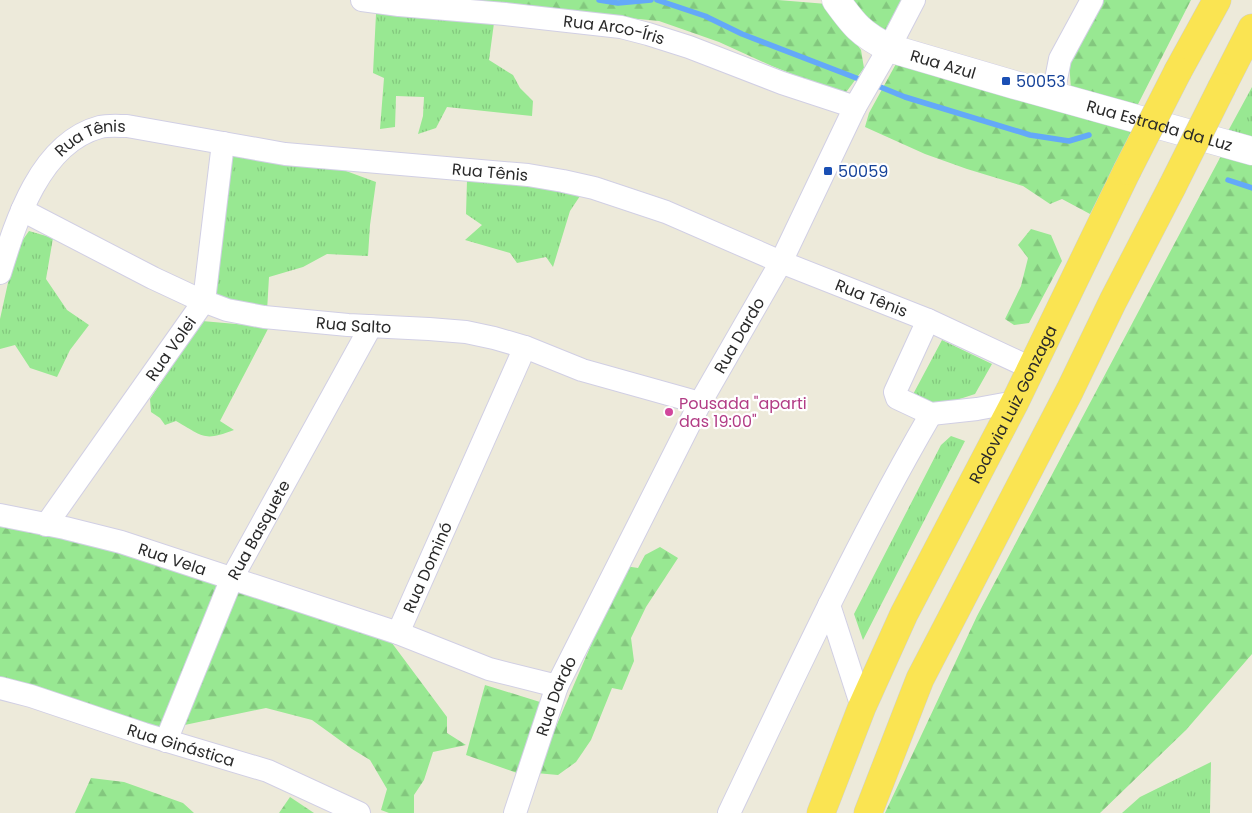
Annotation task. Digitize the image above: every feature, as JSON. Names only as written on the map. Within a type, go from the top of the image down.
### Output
[{"type":"highway","name":"Rodovia Luiz Gonzaga","points":[[821,813],[862,708],[904,614],[1015,402],[1127,171],[1217,0]]},
{"type":"highway","points":[[868,813],[920,679],[1065,399],[1252,28]]},
{"type":"main road","name":"Rua Azul","points":[[836,0],[852,23],[870,38],[889,48],[1060,97]]},
{"type":"main road","name":"Rua Estrada da Luz","points":[[1060,97],[1252,151]]},
{"type":"street","name":"Rua Arco-Íris","points":[[362,0],[399,6],[505,14],[621,27],[689,47],[782,83],[863,92]]},
{"type":"street","name":"Rua Dardo","points":[[516,813],[557,686],[700,403],[781,262],[863,92],[914,0]]},
{"type":"street","points":[[1060,97],[1060,59],[1092,0]]},
{"type":"street","name":"Rua Tênis","points":[[0,273],[22,210],[39,177],[55,154],[79,136],[101,127],[127,126],[285,154],[528,176],[594,188],[666,212],[781,262],[928,320],[1031,368]]},
{"type":"street","name":"Rua Volei","points":[[46,525],[204,301],[223,143]]},
{"type":"street","name":"Rua Salto","points":[[22,210],[153,278],[227,310],[264,317],[466,332],[526,347],[582,370],[700,403]]},
{"type":"street","points":[[928,320],[895,395],[901,400],[932,414],[1015,402]]},
{"type":"street","name":"Rua Basquete","points":[[166,741],[232,578],[370,326]]},
{"type":"street","name":"Rua Dominó","points":[[526,347],[398,633],[489,669],[557,686]]},
{"type":"street","points":[[729,813],[829,605],[904,460],[932,414]]},
{"type":"street","name":"Rua Vela","points":[[0,515],[66,528],[121,542],[398,633]]},
{"type":"street","points":[[829,605],[862,708]]},
{"type":"street","name":"Rua Ginástica","points":[[0,688],[31,696],[166,741],[268,771],[359,813]]},
{"type":"green space","points":[[444,0],[778,0],[827,4],[861,50],[864,68],[844,95],[719,42],[659,21]]},
{"type":"green space","points":[[849,0],[902,0],[881,38]]},
{"type":"green space","points":[[1101,0],[1191,0],[1133,114],[1071,90],[1069,60]]},
{"type":"green space","points":[[392,10],[494,23],[489,60],[513,75],[520,88],[533,101],[532,116],[447,107],[436,128],[418,134],[423,116],[424,97],[396,96],[395,127],[380,129],[384,78],[373,73],[376,14]]},
{"type":"green space","points":[[897,62],[1135,126],[1090,214],[1062,199],[1050,204],[1023,186],[925,154],[865,127],[869,113]]},
{"type":"green space","points":[[1252,87],[1252,144],[1227,133]]},
{"type":"green space","points":[[227,151],[346,171],[376,182],[368,256],[327,254],[303,267],[269,277],[267,311],[210,299]]},
{"type":"green space","points":[[1222,154],[1252,165],[1252,654],[1186,730],[1100,813],[885,813],[977,616]]},
{"type":"green space","points":[[467,180],[513,181],[582,193],[570,211],[553,267],[546,257],[517,263],[510,253],[465,240],[482,225],[466,214]]},
{"type":"green space","points":[[1031,229],[1051,235],[1062,261],[1029,323],[1014,325],[1005,319],[1021,286],[1028,258],[1018,245]]},
{"type":"green space","points":[[29,231],[53,238],[46,279],[67,310],[89,325],[70,350],[57,377],[30,368],[15,345],[0,349],[0,319],[15,251]]},
{"type":"green space","points":[[202,321],[269,327],[220,421],[234,430],[216,436],[198,434],[176,421],[165,425],[160,418],[151,412],[150,399]]},
{"type":"green space","points":[[942,340],[992,364],[975,394],[929,409],[910,400]]},
{"type":"green space","points":[[951,436],[965,441],[863,640],[854,614],[941,445]]},
{"type":"green space","points":[[0,515],[380,627],[447,717],[447,733],[466,745],[433,752],[424,780],[414,795],[414,813],[389,813],[381,810],[387,789],[370,760],[312,720],[266,708],[156,731],[0,688]]},
{"type":"green space","points":[[660,547],[678,558],[646,607],[631,638],[634,661],[622,690],[612,688],[591,740],[576,762],[558,775],[536,773],[625,566],[638,568],[645,555]]},
{"type":"green space","points":[[485,685],[540,702],[517,773],[466,755]]},
{"type":"green space","points":[[1211,762],[1210,813],[1122,813],[1140,797]]},
{"type":"green space","points":[[91,778],[124,782],[183,803],[194,813],[75,813]]},
{"type":"green space","points":[[290,797],[314,813],[279,813]]},
{"type":"waterway","points":[[599,0],[618,3],[651,0]]},
{"type":"waterway","points":[[657,0],[705,16],[742,34],[864,81]]},
{"type":"waterway","points":[[873,84],[905,97],[1030,135],[1069,141],[1089,135]]},
{"type":"waterway","points":[[1228,180],[1252,188]]},
{"type":"place","name":"50053","points":[[1006,81]]},
{"type":"place","name":"50059","points":[[828,171]]},
{"type":"place","name":"Pousada \"aparti das 19:00\"","points":[[669,412]]}]
